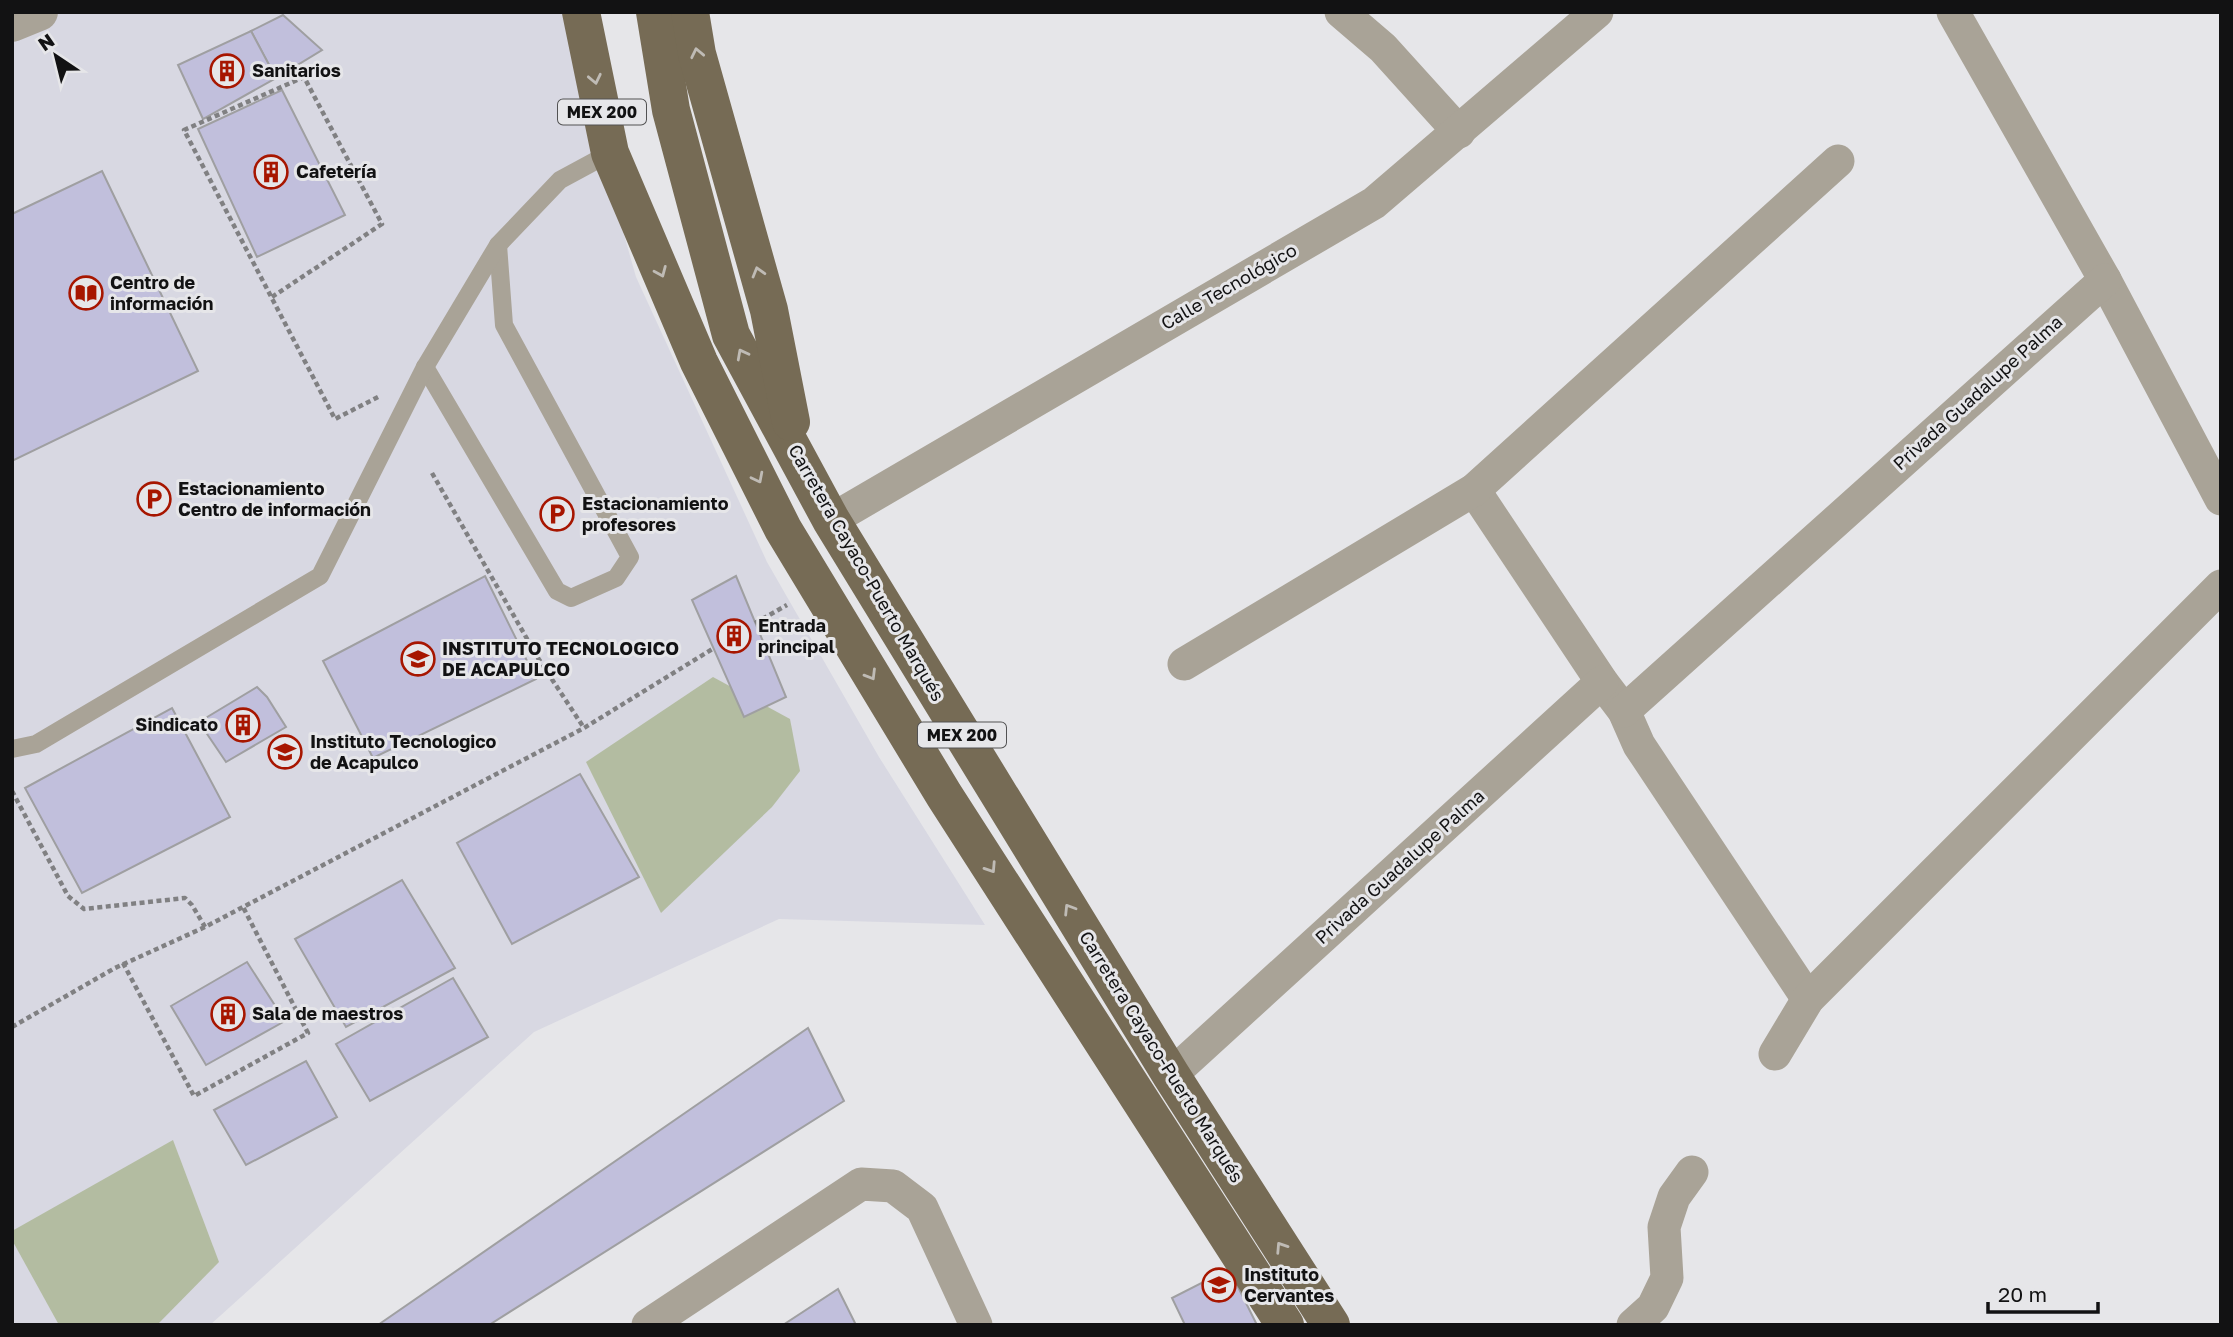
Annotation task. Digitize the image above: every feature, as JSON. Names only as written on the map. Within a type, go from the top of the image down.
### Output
[{"type":"main road","name":"MEX 200","points":[[581,12],[610,153],[699,362],[783,529],[944,795],[1285,1325]]},
{"type":"main road","name":"Carretera Cayaco-Puerto Marqués","points":[[655,12],[671,110],[731,335],[831,520],[1171,1075],[1331,1325]]},
{"type":"main road","points":[[690,12],[697,54],[769,310],[798,458]]},
{"type":"street","points":[[12,23],[39,12]]},
{"type":"street","points":[[1341,12],[1383,48],[1460,132]]},
{"type":"street","name":"Calle Tecnológico","points":[[831,520],[1374,203],[1597,12]]},
{"type":"street","points":[[1954,12],[2105,280],[2221,499]]},
{"type":"street","points":[[1184,664],[1474,489],[1838,161]]},
{"type":"street","name":"Privada Guadalupe Palma","points":[[1624,711],[2105,280]]},
{"type":"street","points":[[1474,489],[1624,711],[1639,745],[1808,999]]},
{"type":"street","points":[[1775,1054],[1808,999],[2221,586]]},
{"type":"street","name":"Privada Guadalupe Palma","points":[[1171,1075],[1602,682]]},
{"type":"street","points":[[1633,1325],[1653,1307],[1667,1278],[1664,1227],[1674,1198],[1692,1172]]},
{"type":"street","points":[[648,1325],[861,1184],[893,1186],[922,1208],[976,1325]]},
{"type":"lane","points":[[12,749],[36,744],[320,576],[425,367],[498,245],[560,180],[610,153]]},
{"type":"lane","points":[[425,367],[557,591],[571,598],[616,578],[629,557],[504,325],[498,245]]},
{"type":"path","points":[[272,297],[382,224],[304,77],[184,130],[335,419],[383,394]]},
{"type":"path","points":[[432,473],[538,658],[584,728]]},
{"type":"path","points":[[12,1027],[123,963],[205,927],[584,728],[714,649]]},
{"type":"path","points":[[12,791],[68,896],[75,904],[84,909],[185,898],[205,927]]},
{"type":"path","points":[[123,963],[194,1096],[308,1032],[243,907]]},
{"type":"shaded area","name":"INSTITUTO TECNOLOGICO DE ACAPULCO","points":[[12,12],[565,12],[583,90],[636,277],[767,562],[879,757],[985,925],[779,919],[534,1032],[210,1325],[12,1325]]},
{"type":"green space","points":[[713,677],[790,719],[800,771],[772,807],[661,913],[586,762]]},
{"type":"green space","points":[[173,1140],[219,1262],[157,1325],[59,1325],[12,1240],[12,1231]]},
{"type":"building","points":[[283,15],[322,50],[276,78],[251,31]]},
{"type":"building","name":"Sanitarios","points":[[251,31],[276,78],[203,119],[178,65]]},
{"type":"building","name":"Cafetería","points":[[282,90],[345,215],[257,257],[198,129]]},
{"type":"building","name":"Centro de información","points":[[102,171],[198,371],[12,461],[12,214]]},
{"type":"building","points":[[485,576],[536,679],[373,758],[323,661]]},
{"type":"building","name":"Entrada principal","points":[[736,576],[786,697],[744,717],[692,600]]},
{"type":"building","name":"Sindicato","points":[[257,687],[267,697],[286,727],[226,762],[199,722]]},
{"type":"building","points":[[172,708],[230,817],[82,893],[25,788]]},
{"type":"building","points":[[580,774],[639,877],[512,944],[457,843]]},
{"type":"building","points":[[402,880],[455,968],[346,1027],[295,939]]},
{"type":"building","name":"Sala de maestros","points":[[247,962],[285,1021],[206,1065],[171,1006]]},
{"type":"building","points":[[453,978],[488,1037],[370,1101],[336,1044]]},
{"type":"building","points":[[808,1028],[844,1101],[489,1325],[378,1325]]},
{"type":"building","points":[[306,1061],[337,1117],[246,1165],[214,1110]]},
{"type":"building","name":"Instituto Cervantes","points":[[1229,1269],[1257,1325],[1185,1325],[1172,1298]]},
{"type":"building","points":[[838,1289],[856,1325],[783,1325]]},
{"type":"place","name":"Sanitarios","points":[[227,71]]},
{"type":"place","name":"Cafetería","points":[[271,172]]},
{"type":"place","name":"Centro de información","points":[[86,293]]},
{"type":"place","name":"Estacionamiento Centro de información","points":[[154,499]]},
{"type":"place","name":"Estacionamiento profesores","points":[[557,514]]},
{"type":"place","name":"Entrada principal","points":[[734,636]]},
{"type":"place","name":"INSTITUTO TECNOLOGICO DE ACAPULCO","points":[[418,659]]},
{"type":"place","name":"Sindicato","points":[[243,725]]},
{"type":"place","name":"Instituto Tecnologico de Acapulco","points":[[285,752]]},
{"type":"place","name":"Sala de maestros","points":[[228,1014]]},
{"type":"place","name":"Instituto Cervantes","points":[[1219,1285]]}]
